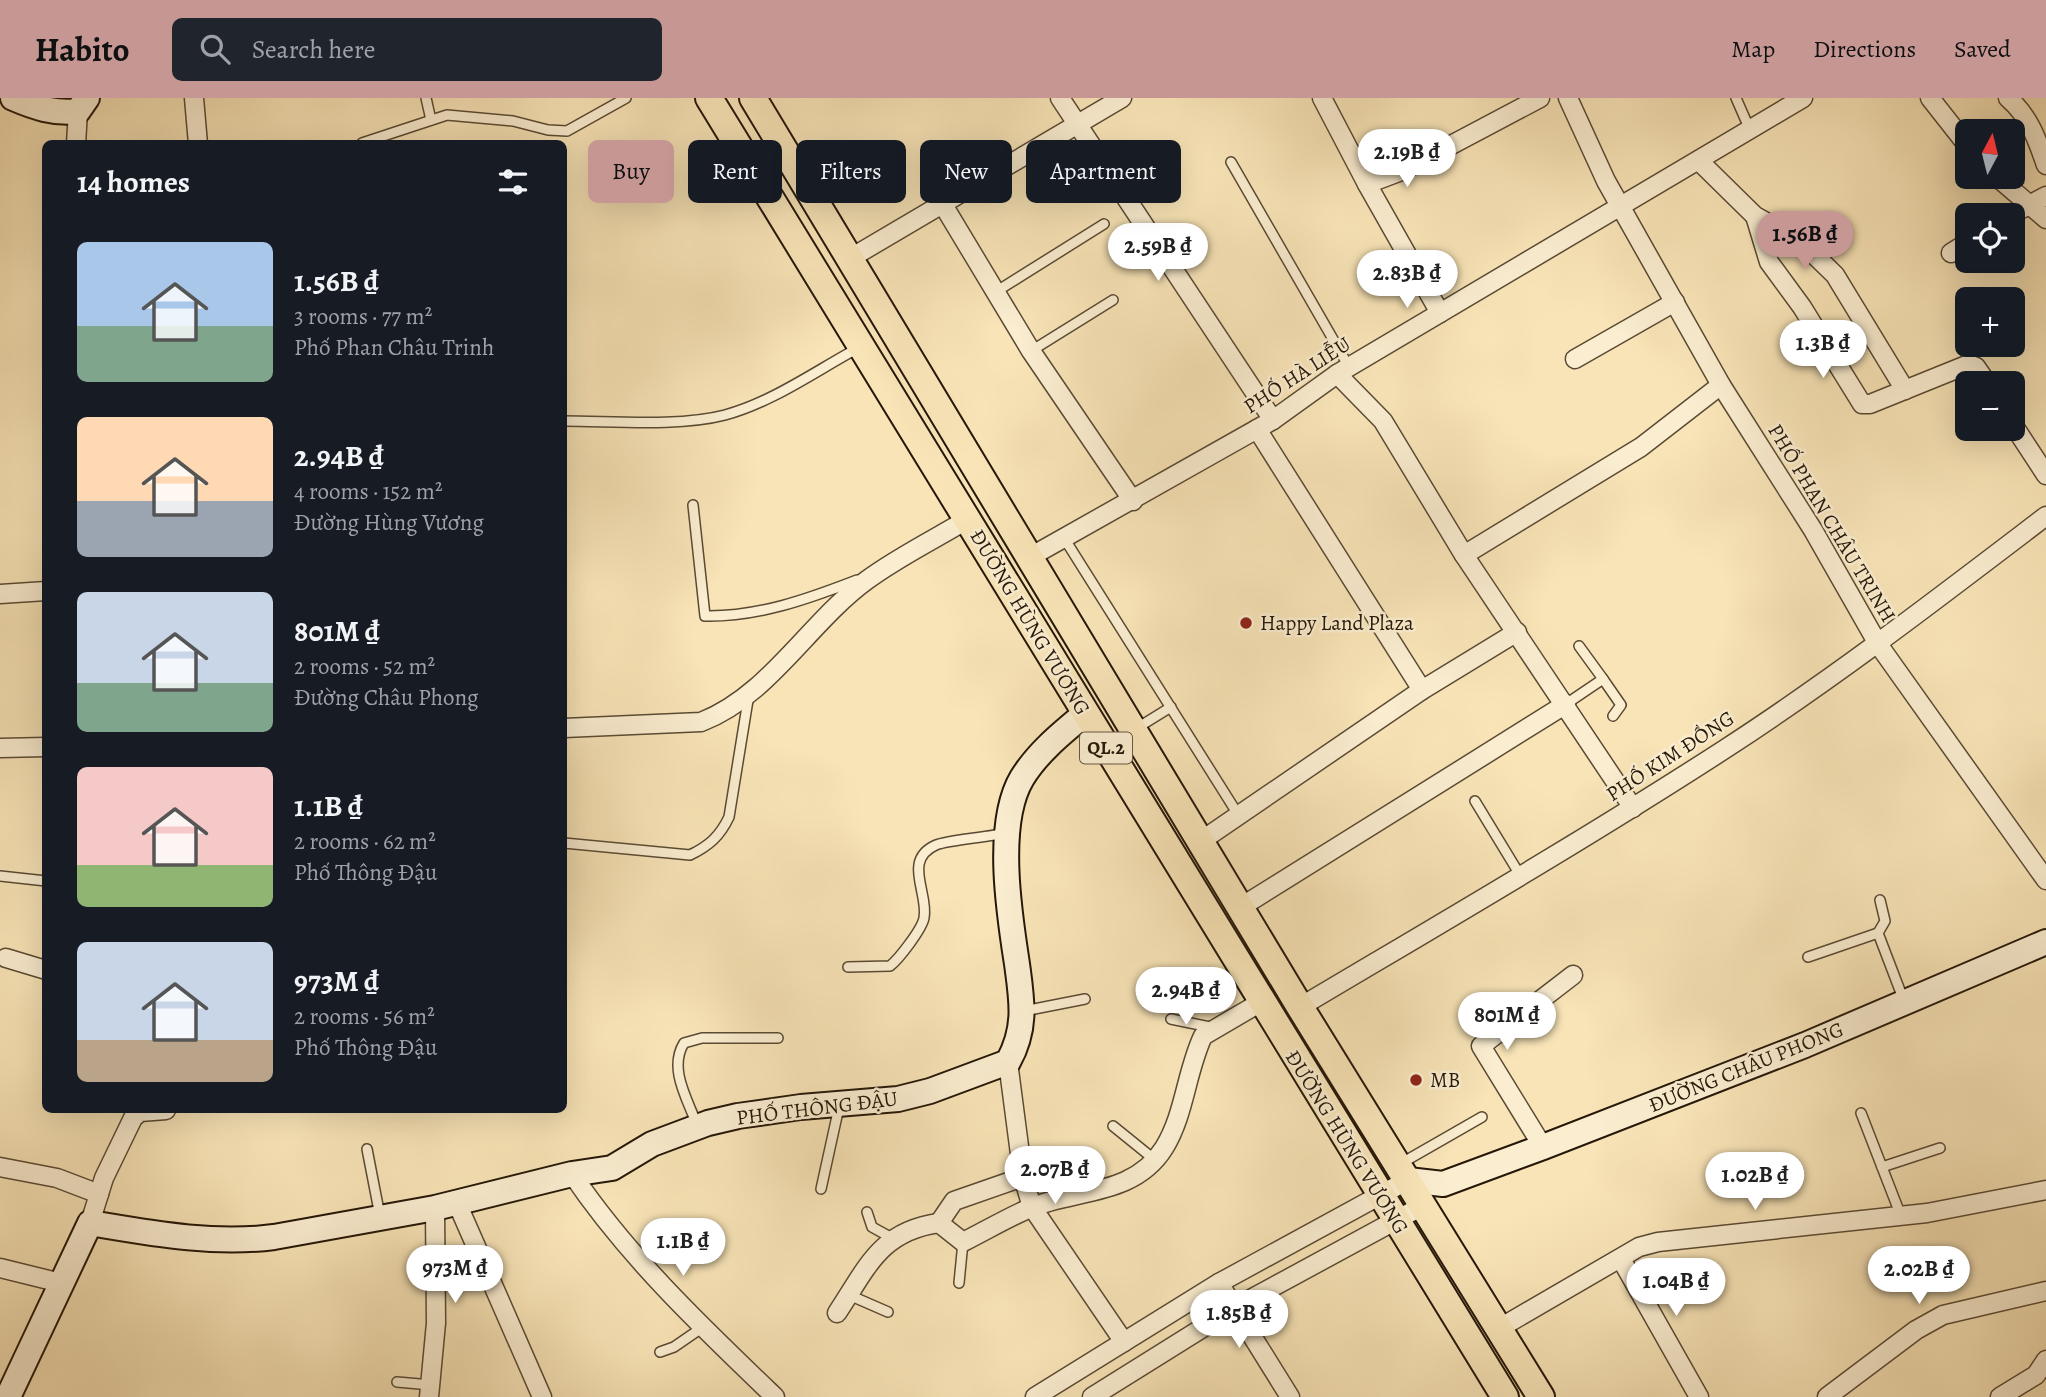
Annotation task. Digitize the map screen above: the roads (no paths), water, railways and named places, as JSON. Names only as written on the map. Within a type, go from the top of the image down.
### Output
[{"type":"main road","name":"ĐƯỜNG HÙNG VƯƠNG","points":[[709,98],[1505,1397]]},
{"type":"main road","name":"ĐƯỜNG HÙNG VƯƠNG","points":[[760,100],[849,259],[1300,1007],[1541,1397]]},
{"type":"main road","points":[[908,422],[938,405]]},
{"type":"street","points":[[13,98],[50,111],[82,104],[77,140]]},
{"type":"street","points":[[194,98],[198,140]]},
{"type":"street","points":[[1060,98],[1265,424],[1422,690]]},
{"type":"street","points":[[1012,162],[1122,98]]},
{"type":"street","points":[[1322,98],[1440,313]]},
{"type":"street","points":[[1367,184],[1404,170],[1540,98]]},
{"type":"street","name":"PHỐ PHAN CHÂU TRINH","points":[[1568,98],[1621,207],[1721,385],[1813,530],[1878,644],[2046,880]]},
{"type":"street","points":[[1930,98],[1955,130]]},
{"type":"street","points":[[2008,98],[2020,109],[2034,133],[2046,165]]},
{"type":"street","name":"PHỐ HÀ LIỄU","points":[[1030,557],[1265,424],[1343,370],[1800,99]]},
{"type":"street","points":[[1699,161],[1755,216],[1799,240],[1835,275],[1905,390]]},
{"type":"street","points":[[2011,189],[2046,219]]},
{"type":"street","points":[[2025,206],[2046,196]]},
{"type":"street","points":[[849,259],[942,203],[997,290],[1031,351],[1133,501]]},
{"type":"street","points":[[1755,216],[1769,262],[1802,307],[1858,401],[1870,404],[1969,364],[1979,371]]},
{"type":"street","points":[[1951,253],[1955,250]]},
{"type":"street","points":[[1575,359],[1675,302]]},
{"type":"street","points":[[1343,370],[1383,421],[1464,555],[1633,808]]},
{"type":"street","points":[[1464,555],[1641,447],[1721,385]]},
{"type":"street","points":[[2024,441],[2046,475]]},
{"type":"street","name":"PHỐ KIM ĐỒNG","points":[[1300,1007],[1633,808],[1878,644],[2046,516]]},
{"type":"street","points":[[567,728],[701,722],[749,692],[866,581],[968,519]]},
{"type":"street","points":[[0,594],[42,591]]},
{"type":"street","points":[[1201,841],[1422,690],[1517,632]]},
{"type":"street","points":[[1241,907],[1566,704]]},
{"type":"street","points":[[1086,713],[1039,755],[1022,778],[1010,806],[1007,833],[1011,909],[1024,1011],[1020,1037],[1008,1062],[1023,1177],[1032,1207],[1124,1342]]},
{"type":"street","points":[[0,748],[42,747]]},
{"type":"street","name":"ĐƯỜNG CHÂU PHONG","points":[[1424,1205],[1443,1184],[1805,1045],[2046,942]]},
{"type":"street","points":[[6,958],[42,969]]},
{"type":"street","points":[[1543,1147],[1481,1046],[1573,975]]},
{"type":"street","points":[[837,1313],[880,1247],[916,1226],[939,1223],[963,1242],[1032,1207],[1110,1189],[1155,1160],[1176,1123],[1203,1036],[1261,1002]]},
{"type":"street","name":"PHỐ THÔNG ĐẬU","points":[[90,1223],[160,1234],[251,1240],[380,1218],[572,1174],[612,1168],[626,1163],[652,1144],[738,1116],[915,1096],[1008,1062]]},
{"type":"street","points":[[8,1397],[90,1223],[99,1195],[133,1118],[138,1113]]},
{"type":"street","points":[[0,1167],[57,1178],[99,1195]]},
{"type":"street","points":[[1035,1397],[1219,1283],[1379,1194],[1403,1172]]},
{"type":"street","name":"ĐƯỜNG CHÂU PHONG","points":[[1403,1172],[1443,1184]]},
{"type":"street","points":[[572,1174],[595,1208],[703,1327],[775,1397]]},
{"type":"street","points":[[939,1223],[954,1201],[1023,1177]]},
{"type":"street","points":[[1498,1329],[1639,1247],[1658,1242],[1901,1216],[2046,1190]]},
{"type":"street","points":[[430,1391],[446,1205]]},
{"type":"street","points":[[446,1205],[542,1397]]},
{"type":"street","points":[[1093,1397],[1236,1307],[1424,1205]]},
{"type":"street","points":[[1621,1259],[1699,1397]]},
{"type":"street","points":[[0,1268],[61,1283]]},
{"type":"street","points":[[1219,1283],[1290,1397]]},
{"type":"street","points":[[1827,1397],[1916,1330],[1943,1315],[2046,1291]]},
{"type":"street","points":[[2000,1397],[2036,1375],[2046,1360]]},
{"type":"lane","points":[[426,98],[430,120]]},
{"type":"lane","points":[[371,140],[447,115],[513,121],[559,132],[567,131],[626,98]]},
{"type":"lane","points":[[1736,98],[1750,130]]},
{"type":"lane","points":[[1231,162],[1343,370]]},
{"type":"lane","points":[[997,290],[1104,224]]},
{"type":"lane","points":[[1031,351],[1113,300]]},
{"type":"lane","points":[[567,421],[659,421],[724,415],[766,399],[860,346]]},
{"type":"lane","points":[[693,505],[705,616],[732,617],[785,605],[858,580],[866,581]]},
{"type":"lane","points":[[1064,538],[1239,816]]},
{"type":"lane","points":[[1579,646],[1621,705],[1613,716]]},
{"type":"lane","points":[[1566,704],[1603,680]]},
{"type":"lane","points":[[567,843],[690,855],[705,848],[723,830],[729,817],[749,692]]},
{"type":"lane","points":[[1134,730],[1171,707]]},
{"type":"lane","points":[[1475,801],[1520,876]]},
{"type":"lane","points":[[849,967],[890,966],[921,927],[924,905],[917,867],[920,859],[936,845],[1007,833]]},
{"type":"lane","points":[[0,876],[42,881]]},
{"type":"lane","points":[[1808,957],[1878,933],[1885,921],[1880,900]]},
{"type":"lane","points":[[1878,933],[1904,1002]]},
{"type":"lane","points":[[1024,1011],[1085,999]]},
{"type":"lane","points":[[1171,1019],[1200,1027],[1222,1026]]},
{"type":"lane","points":[[698,1127],[678,1076],[679,1051],[684,1043],[702,1038],[778,1038]]},
{"type":"lane","points":[[821,1189],[839,1105]]},
{"type":"lane","points":[[1861,1113],[1901,1216]]},
{"type":"lane","points":[[1403,1172],[1482,1116]]},
{"type":"lane","points":[[1113,1126],[1155,1160]]},
{"type":"lane","points":[[1882,1167],[1940,1148]]},
{"type":"lane","points":[[367,1149],[380,1218]]},
{"type":"lane","points":[[867,1212],[872,1227],[892,1238]]},
{"type":"lane","points":[[959,1283],[963,1242]]},
{"type":"lane","points":[[849,1295],[888,1312]]},
{"type":"lane","points":[[660,1352],[674,1347],[703,1327]]},
{"type":"lane","points":[[397,1382],[430,1391]]},
{"type":"place","name":"Happy Land Plaza","points":[[1246,623]]},
{"type":"place","name":"MB","points":[[1416,1080]]}]
